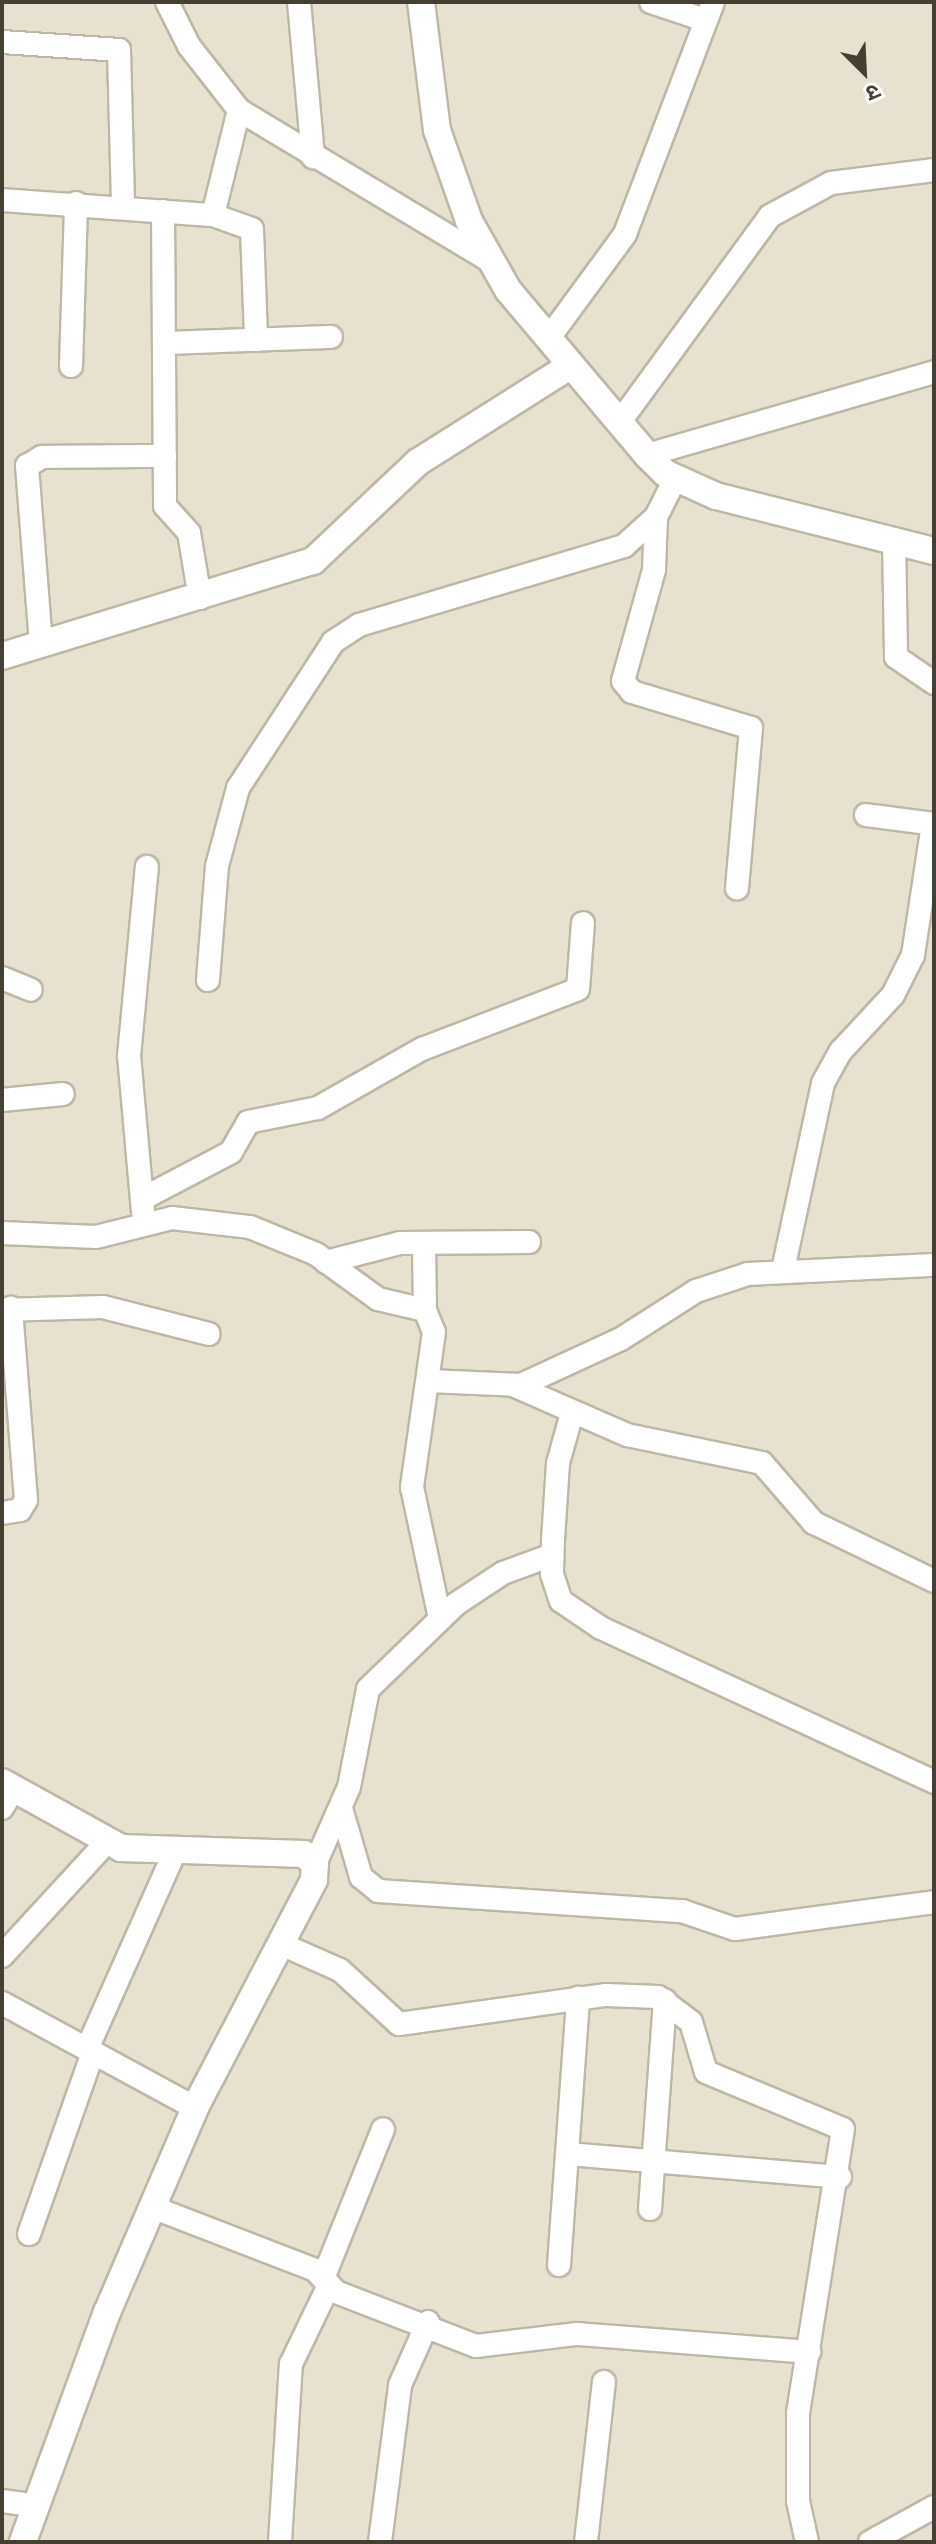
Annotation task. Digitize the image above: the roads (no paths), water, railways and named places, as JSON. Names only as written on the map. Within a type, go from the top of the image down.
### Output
[{"type":"street","points":[[167,2],[189,46],[239,110],[489,260]]},
{"type":"street","points":[[299,2],[313,157]]},
{"type":"street","points":[[421,2],[437,130],[489,260],[548,339],[647,455],[675,479],[716,496],[934,551]]},
{"type":"street","points":[[548,339],[625,234],[709,11],[651,2]]},
{"type":"street","points":[[2,42],[119,50],[123,207]]},
{"type":"street","points":[[213,215],[239,110]]},
{"type":"street","points":[[619,423],[770,216],[831,183],[934,170]]},
{"type":"street","points":[[2,200],[213,215],[252,229],[256,340]]},
{"type":"street","points":[[71,366],[76,203]]},
{"type":"street","points":[[163,211],[166,513],[189,533],[200,598]]},
{"type":"street","points":[[164,343],[331,337]]},
{"type":"street","points":[[2,656],[313,561],[440,446],[570,366]]},
{"type":"street","points":[[647,455],[934,372]]},
{"type":"street","points":[[41,644],[27,466],[42,457],[165,456]]},
{"type":"street","points":[[675,479],[656,517],[654,570],[623,681],[632,692],[751,728],[737,888]]},
{"type":"street","points":[[208,980],[217,866],[238,788],[333,642],[359,625],[612,550],[656,517]]},
{"type":"street","points":[[894,539],[896,657],[934,683]]},
{"type":"street","points":[[783,1270],[823,1083],[841,1051],[893,995],[913,955],[933,824],[866,815]]},
{"type":"street","points":[[143,1210],[129,1056],[147,867]]},
{"type":"street","points":[[2,1233],[96,1237],[231,1152],[248,1122],[318,1108],[422,1049],[578,989],[583,923]]},
{"type":"street","points":[[2,978],[31,990]]},
{"type":"street","points":[[2,1100],[63,1094]]},
{"type":"street","points":[[143,1210],[250,1227],[326,1262],[378,1299],[425,1310]]},
{"type":"street","points":[[326,1262],[400,1243],[424,1246],[529,1242]]},
{"type":"street","points":[[424,1246],[425,1310],[434,1332],[412,1487],[440,1619]]},
{"type":"street","points":[[515,1386],[621,1339],[696,1291],[783,1270],[934,1265]]},
{"type":"street","points":[[2,1513],[20,1510],[26,1500],[6,1309],[103,1307],[209,1334]]},
{"type":"street","points":[[429,1381],[515,1386],[572,1413],[639,1438],[762,1463],[814,1523],[934,1581]]},
{"type":"street","points":[[572,1413],[558,1463],[552,1555],[561,1601],[601,1628],[934,1782]]},
{"type":"street","points":[[23,2542],[152,2207],[195,2108],[281,1944],[341,1808],[368,1689],[440,1619],[503,1573],[552,1555]]},
{"type":"street","points":[[6,1793],[107,1842],[174,1854],[304,1854],[315,1864]]},
{"type":"street","points":[[341,1808],[361,1877],[378,1891],[682,1911],[735,1929],[934,1902]]},
{"type":"street","points":[[2,1956],[107,1842]]},
{"type":"street","points":[[29,2234],[90,2051],[174,1854]]},
{"type":"street","points":[[281,1944],[340,1970],[399,2024],[578,1998],[644,1994],[665,2001],[691,2022],[706,2072],[843,2129],[840,2177],[796,2440],[807,2542]]},
{"type":"street","points":[[559,2265],[578,1998]]},
{"type":"street","points":[[650,2209],[665,2001]]},
{"type":"street","points":[[2,2003],[195,2108]]},
{"type":"street","points":[[280,2542],[291,2364],[327,2281],[383,2129]]},
{"type":"street","points":[[567,2154],[840,2177]]},
{"type":"street","points":[[152,2207],[491,2348],[577,2334],[809,2352]]},
{"type":"street","points":[[380,2542],[403,2371],[428,2322]]},
{"type":"street","points":[[586,2542],[604,2382]]},
{"type":"street","points":[[2,2501],[36,2506]]},
{"type":"street","points":[[870,2542],[934,2507]]}]
